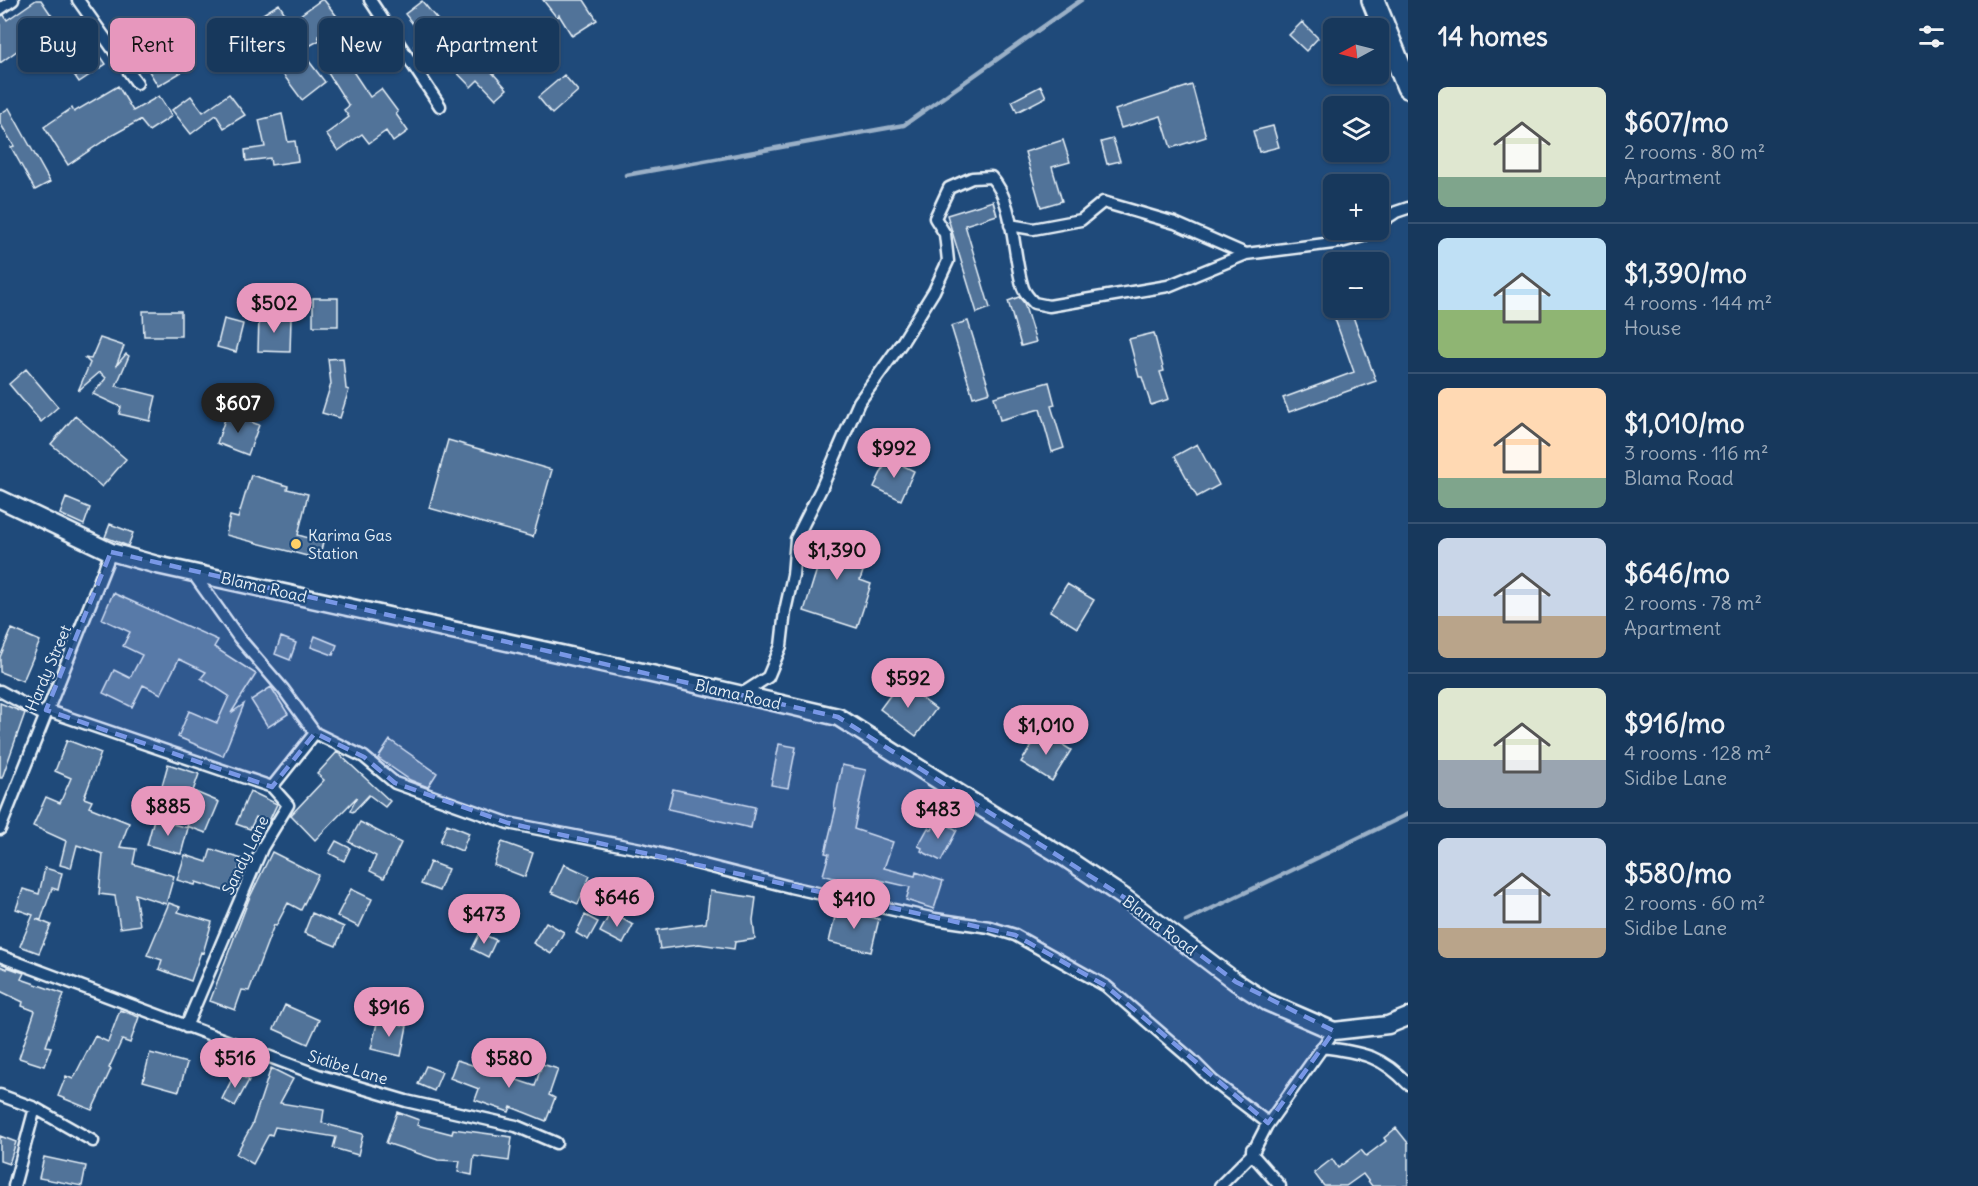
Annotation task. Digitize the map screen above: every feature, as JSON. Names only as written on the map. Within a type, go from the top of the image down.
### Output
[{"type":"highway","points":[[1373,0],[1408,87]]},
{"type":"street","points":[[0,9],[13,0]]},
{"type":"street","points":[[78,0],[137,83]]},
{"type":"street","points":[[370,0],[440,106]]},
{"type":"street","points":[[740,695],[768,677],[781,646],[785,611],[793,575],[796,539],[859,402],[903,341],[934,291],[948,261],[945,234],[935,218],[949,188],[972,178],[991,177],[1000,186],[1024,290],[1034,303],[1049,306],[1168,286],[1246,254],[1348,240]]},
{"type":"street","points":[[1010,225],[1033,229],[1081,220],[1103,202],[1174,224],[1246,254]]},
{"type":"street","points":[[1389,217],[1408,208]]},
{"type":"street","name":"Blama Road","points":[[0,499],[111,552],[838,717],[1077,866],[1125,898],[1236,982],[1267,1002],[1334,1031],[1380,1026],[1408,1017]]},
{"type":"street","name":"Hardy Street","points":[[1,825],[111,552]]},
{"type":"street","points":[[192,571],[239,638],[283,689],[315,733],[364,757],[395,783],[508,823],[641,849],[801,889],[935,919],[989,927],[1016,935],[1106,986],[1213,1081],[1268,1123]]},
{"type":"street","points":[[0,691],[45,713],[272,787],[315,733]]},
{"type":"street","name":"Sandy Lane","points":[[186,1027],[262,848],[288,805],[272,787]]},
{"type":"street","name":"Sidibe Lane","points":[[0,956],[318,1076],[406,1101],[516,1126],[556,1143]]},
{"type":"street","points":[[1280,1186],[1252,1154],[1252,1148],[1334,1031]]},
{"type":"street","points":[[1322,1047],[1377,1058],[1393,1068],[1408,1084]]},
{"type":"street","points":[[0,1095],[35,1107],[93,1141]]},
{"type":"street","points":[[14,1186],[35,1107]]},
{"type":"street","points":[[1220,1186],[1252,1154]]},
{"type":"highlighted area","points":[[111,552],[838,717],[1125,898],[1236,982],[1334,1031],[1268,1123],[1106,986],[1015,935],[508,823],[395,783],[364,757],[315,733],[272,787],[46,710]]},
{"type":"building","points":[[36,0],[41,0],[53,18],[18,18],[18,50],[0,63],[0,16],[4,15],[7,20]]},
{"type":"building","points":[[324,0],[338,18],[319,18],[319,41],[307,47],[307,18],[296,18]]},
{"type":"building","points":[[543,0],[584,0],[597,20],[572,36],[559,15],[557,18]]},
{"type":"building","points":[[422,1],[436,18],[415,18],[415,27],[405,14]]},
{"type":"building","points":[[279,4],[288,18],[256,18]]},
{"type":"building","points":[[1302,22],[1318,38],[1306,51],[1289,35]]},
{"type":"building","points":[[98,52],[106,64],[98,69]]},
{"type":"building","points":[[307,59],[325,82],[302,100],[282,73],[307,72]]},
{"type":"building","points":[[72,72],[94,72],[79,82]]},
{"type":"building","points":[[149,72],[182,72],[158,86]]},
{"type":"building","points":[[327,72],[353,72],[370,97],[381,89],[398,112],[396,114],[408,131],[393,142],[386,131],[369,143],[362,134],[338,151],[326,134],[349,117],[344,110],[349,106]]},
{"type":"building","points":[[456,72],[492,72],[507,89],[496,99],[478,80],[471,87]]},
{"type":"building","points":[[564,75],[578,91],[552,114],[538,97]]},
{"type":"building","points":[[1192,85],[1206,137],[1171,148],[1161,116],[1121,128],[1115,110]]},
{"type":"building","points":[[118,86],[133,111],[159,96],[172,116],[149,131],[140,120],[111,136],[68,165],[44,127],[72,108],[74,112]]},
{"type":"building","points":[[1041,86],[1046,97],[1017,112],[1012,101]]},
{"type":"building","points":[[229,94],[245,115],[224,128],[216,115],[191,134],[172,110],[191,96],[203,112]]},
{"type":"building","points":[[9,108],[50,182],[35,190],[0,123],[0,114]]},
{"type":"building","points":[[282,114],[288,142],[295,141],[298,161],[271,165],[270,158],[246,161],[245,150],[265,147],[259,120]]},
{"type":"building","points":[[1273,126],[1279,147],[1259,152],[1253,131]]},
{"type":"building","points":[[1113,139],[1120,161],[1107,164],[1101,142]]},
{"type":"building","points":[[1063,140],[1070,162],[1052,167],[1062,201],[1041,207],[1025,152]]},
{"type":"building","points":[[993,201],[997,215],[965,225],[990,308],[977,313],[947,215]]},
{"type":"building","points":[[1019,297],[1024,303],[1036,342],[1021,346],[1008,301]]},
{"type":"building","points":[[313,298],[338,298],[338,326],[313,326]]},
{"type":"building","points":[[143,311],[181,311],[181,336],[144,336]]},
{"type":"building","points":[[259,317],[291,318],[290,352],[258,351]]},
{"type":"building","points":[[1335,318],[1354,318],[1376,381],[1289,412],[1283,398],[1354,372]]},
{"type":"building","points":[[224,319],[243,324],[236,352],[217,347]]},
{"type":"building","points":[[968,321],[990,392],[973,397],[951,326]]},
{"type":"building","points":[[1154,333],[1164,371],[1160,372],[1169,399],[1151,405],[1142,377],[1139,377],[1129,339]]},
{"type":"building","points":[[100,338],[124,346],[116,366],[126,354],[129,356],[116,386],[156,396],[150,421],[119,414],[121,407],[93,394],[106,378],[100,372],[78,391],[90,363],[85,358],[91,359]]},
{"type":"building","points":[[343,358],[346,389],[349,390],[340,418],[322,413],[331,384],[328,359]]},
{"type":"building","points":[[26,369],[58,407],[41,422],[9,384]]},
{"type":"building","points":[[1049,382],[1055,405],[1051,406],[1064,448],[1052,452],[1040,409],[1000,420],[994,397]]},
{"type":"building","points":[[227,413],[259,425],[248,455],[217,443]]},
{"type":"building","points":[[75,416],[126,459],[102,487],[51,444]]},
{"type":"building","points":[[448,440],[552,470],[533,537],[429,508]]},
{"type":"building","points":[[1197,444],[1219,485],[1197,497],[1175,456]]},
{"type":"building","points":[[888,458],[914,471],[901,500],[874,487]]},
{"type":"building","points":[[251,475],[288,486],[287,489],[308,494],[298,535],[323,542],[319,559],[226,535],[230,516],[238,518]]},
{"type":"building","points":[[66,498],[90,508],[84,525],[60,514]]},
{"type":"building","points":[[110,524],[133,533],[128,546],[105,537]]},
{"type":"building","points":[[808,531],[869,554],[860,580],[871,584],[857,628],[804,611],[822,553],[803,547]]},
{"type":"building","points":[[1067,584],[1094,600],[1077,628],[1050,611]]},
{"type":"building","points":[[113,593],[218,640],[214,647],[256,674],[231,713],[244,704],[223,756],[178,737],[189,711],[217,723],[229,696],[201,678],[206,672],[179,659],[161,694],[143,685],[132,707],[103,693],[114,670],[130,678],[142,655],[123,646],[130,632],[102,619]]},
{"type":"building","points":[[12,629],[40,641],[23,681],[0,672],[0,657]]},
{"type":"building","points":[[315,636],[337,645],[333,655],[311,647]]},
{"type":"building","points":[[281,637],[296,643],[290,660],[275,654]]},
{"type":"building","points":[[900,682],[936,709],[916,736],[880,709]]},
{"type":"building","points":[[271,687],[288,714],[268,727],[251,700]]},
{"type":"building","points":[[0,703],[25,713],[2,778],[0,778]]},
{"type":"building","points":[[1041,731],[1071,750],[1052,781],[1021,762]]},
{"type":"building","points":[[67,740],[101,753],[84,798],[92,801],[89,807],[129,823],[120,847],[136,849],[133,864],[174,876],[166,904],[135,894],[140,925],[120,928],[115,896],[99,894],[103,854],[77,845],[71,868],[60,865],[66,841],[33,826],[46,797],[60,803],[71,778],[55,771]]},
{"type":"building","points":[[390,740],[437,773],[428,787],[410,780],[378,758]]},
{"type":"building","points":[[779,744],[796,747],[788,788],[771,785]]},
{"type":"building","points":[[337,752],[390,801],[385,807],[369,795],[353,812],[350,811],[357,797],[315,840],[291,815],[324,780],[317,774]]},
{"type":"building","points":[[168,764],[199,774],[193,791],[219,802],[206,833],[187,826],[196,805],[160,793]]},
{"type":"building","points":[[842,765],[866,770],[854,829],[893,842],[884,868],[915,876],[916,872],[943,881],[934,909],[906,900],[910,887],[875,879],[873,890],[843,883],[844,881],[823,875],[829,854],[825,853],[836,808],[834,808]]},
{"type":"building","points":[[673,789],[755,807],[751,828],[668,809]]},
{"type":"building","points":[[250,791],[277,804],[268,823],[256,817],[250,829],[236,824]]},
{"type":"building","points":[[154,819],[188,828],[181,854],[147,845]]},
{"type":"building","points":[[937,819],[957,830],[941,861],[921,851],[922,848],[918,846],[928,828],[932,830]]},
{"type":"building","points":[[360,822],[401,843],[384,878],[370,871],[376,856],[349,842]]},
{"type":"building","points":[[447,824],[469,833],[462,851],[440,842]]},
{"type":"building","points":[[336,841],[350,848],[344,861],[329,853]]},
{"type":"building","points":[[502,842],[533,853],[525,877],[494,865]]},
{"type":"building","points":[[211,849],[242,859],[231,893],[196,882],[195,885],[177,880],[185,855],[207,862]]},
{"type":"building","points":[[272,852],[318,875],[301,910],[288,903],[276,926],[274,925],[249,991],[242,990],[235,1010],[210,1001],[249,899]]},
{"type":"building","points":[[430,862],[448,869],[439,891],[421,884]]},
{"type":"building","points":[[564,864],[590,876],[578,904],[551,892]]},
{"type":"building","points":[[45,868],[62,873],[58,890],[52,888],[41,920],[36,919],[51,925],[39,953],[20,946],[33,915],[16,909],[23,889],[39,894]]},
{"type":"building","points":[[351,889],[372,899],[359,927],[337,916]]},
{"type":"building","points":[[710,891],[756,898],[753,920],[755,939],[735,942],[734,949],[699,944],[660,949],[657,930],[706,923]]},
{"type":"building","points":[[169,903],[180,907],[178,912],[212,922],[203,953],[201,952],[191,981],[159,969],[162,960],[147,955]]},
{"type":"building","points":[[837,909],[879,919],[871,952],[829,942]]},
{"type":"building","points":[[611,912],[633,925],[623,944],[600,932]]},
{"type":"building","points":[[312,913],[344,927],[336,946],[304,933]]},
{"type":"building","points":[[585,915],[598,922],[588,940],[576,933]]},
{"type":"building","points":[[546,922],[564,932],[551,954],[533,943]]},
{"type":"building","points":[[480,933],[496,940],[488,957],[472,949]]},
{"type":"building","points":[[0,966],[24,973],[21,979],[64,994],[46,1046],[51,1047],[44,1066],[19,1058],[35,1011],[22,1006],[23,1002],[0,991]]},
{"type":"building","points":[[285,1005],[319,1020],[308,1044],[274,1029]]},
{"type":"building","points":[[120,1010],[139,1017],[130,1043],[122,1040],[92,1110],[58,1096],[66,1076],[73,1079],[95,1036],[108,1042]]},
{"type":"building","points":[[378,1019],[407,1026],[401,1056],[371,1049]]},
{"type":"building","points":[[150,1053],[187,1063],[179,1091],[143,1081]]},
{"type":"building","points":[[457,1060],[535,1086],[542,1064],[558,1069],[549,1095],[555,1098],[546,1121],[511,1107],[509,1112],[475,1100],[479,1089],[450,1078]]},
{"type":"building","points":[[426,1066],[442,1072],[434,1091],[418,1084]]},
{"type":"building","points":[[271,1068],[293,1079],[280,1103],[324,1110],[322,1123],[363,1134],[358,1155],[333,1148],[336,1137],[275,1127],[253,1164],[236,1154],[252,1125]]},
{"type":"building","points":[[235,1073],[249,1080],[235,1106],[222,1099]]},
{"type":"building","points":[[397,1112],[419,1120],[417,1125],[452,1134],[453,1129],[512,1137],[509,1161],[474,1156],[472,1175],[458,1172],[460,1161],[438,1160],[386,1143]]},
{"type":"building","points":[[1396,1128],[1408,1143],[1408,1186],[1372,1186],[1363,1174],[1346,1186],[1324,1186],[1314,1173],[1332,1159],[1338,1168],[1361,1150],[1366,1156],[1386,1141],[1384,1138]]},
{"type":"building","points":[[0,1136],[16,1142],[9,1164],[0,1161]]},
{"type":"building","points":[[44,1157],[86,1166],[82,1186],[39,1178]]},
{"type":"waterway","points":[[626,175],[904,125],[1081,0]]},
{"type":"waterway","points":[[1186,921],[1408,814]]},
{"type":"place","name":"Karima Gas Station","points":[[296,544]]}]
